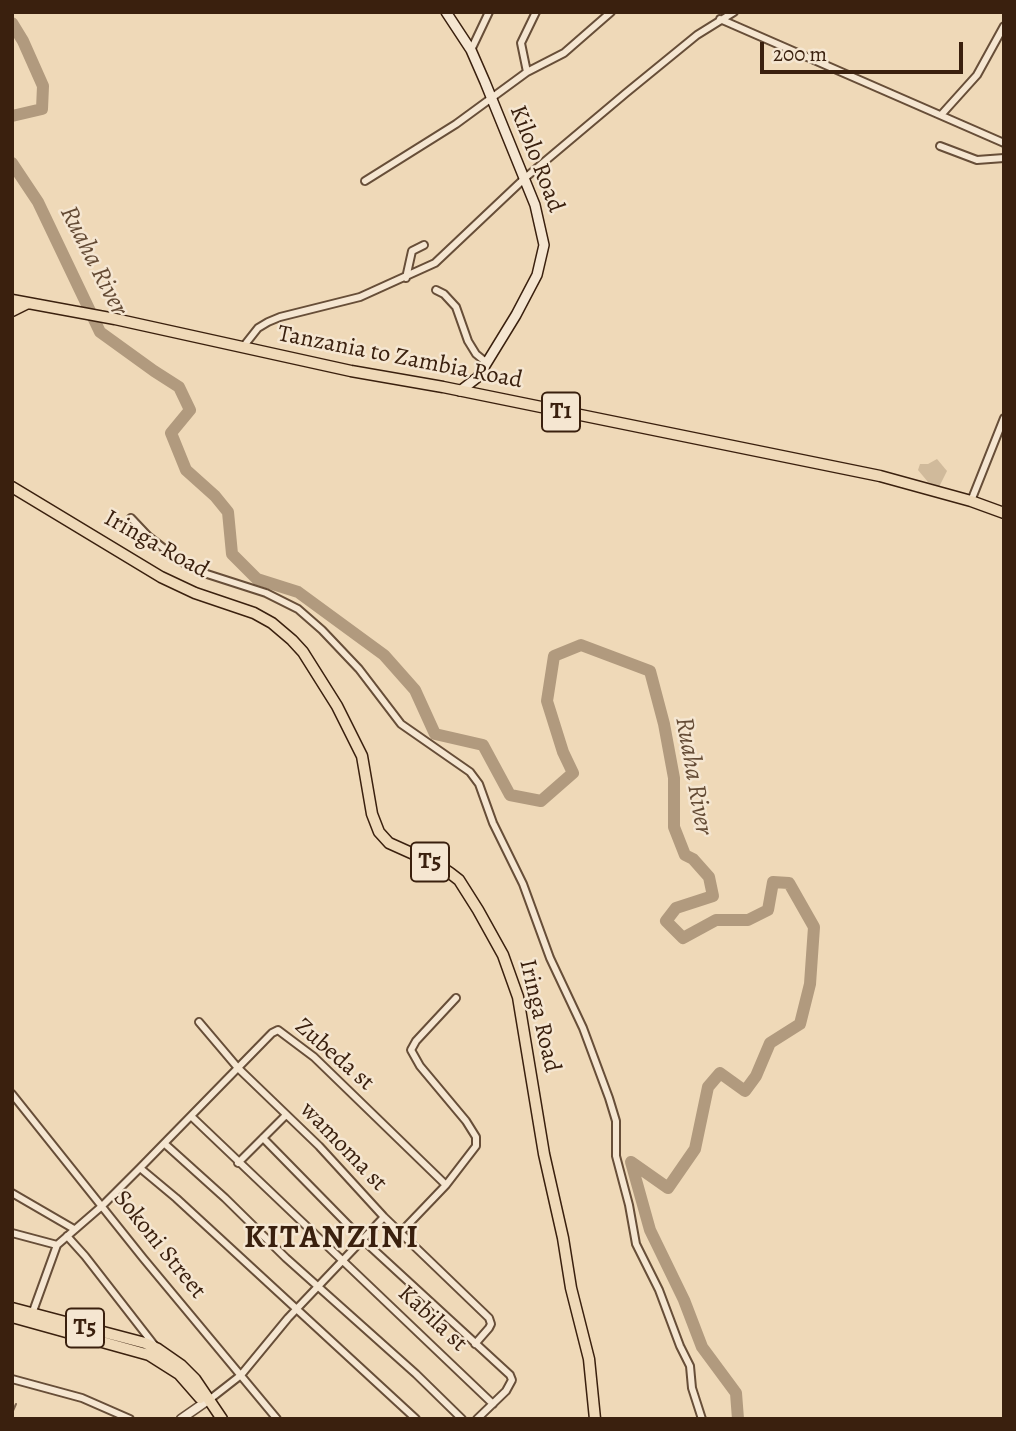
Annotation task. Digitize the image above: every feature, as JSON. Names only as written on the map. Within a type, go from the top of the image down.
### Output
[{"type":"highway","name":"T1","points":[[12,300],[29,303]]},
{"type":"highway","name":"Tanzania to Zambia Road","points":[[29,303],[115,319],[351,371],[774,454],[971,500],[1004,513]]},
{"type":"highway","points":[[12,311],[29,303]]},
{"type":"highway","name":"Iringa Road","points":[[12,487],[162,577],[195,593],[254,613],[272,623],[292,640],[303,652],[337,706],[362,756],[372,814],[379,832],[389,843],[438,865],[459,880],[478,910],[503,955],[518,997],[544,1154],[571,1288],[589,1359],[595,1419]]},
{"type":"highway","name":"T5","points":[[12,1308],[145,1343],[222,1419]]},
{"type":"highway","name":"T5","points":[[12,1317],[155,1353]]},
{"type":"highway","name":"T5","points":[[207,1402],[214,1419]]},
{"type":"main road","name":"Kilolo Road","points":[[446,12],[471,50],[525,178],[542,229],[544,252],[530,291],[487,363],[478,377],[460,391]]},
{"type":"street","points":[[471,50],[489,12]]},
{"type":"street","points":[[527,72],[520,43],[536,12]]},
{"type":"street","points":[[365,181],[456,124],[527,72],[564,53],[611,12]]},
{"type":"street","points":[[243,347],[258,328],[280,317],[352,300],[435,263],[525,178],[677,50],[734,12]]},
{"type":"street","points":[[720,19],[1004,143]]},
{"type":"street","points":[[941,115],[977,75],[1004,26]]},
{"type":"street","points":[[940,146],[977,160],[1004,158]]},
{"type":"street","points":[[406,278],[412,251],[424,245]]},
{"type":"street","points":[[436,290],[444,294],[456,307],[468,341],[476,354],[487,363]]},
{"type":"street","points":[[971,500],[1004,418]]},
{"type":"street","points":[[131,518],[148,536],[180,561],[207,574],[266,593],[298,609],[359,669],[401,724],[470,772],[479,784],[493,823],[527,893],[550,958],[583,1028],[606,1089],[616,1121],[616,1156],[636,1244],[659,1290],[690,1366],[692,1388],[702,1419]]},
{"type":"street","points":[[401,1232],[446,1185],[476,1146],[476,1136],[454,1105],[420,1066],[411,1050],[416,1041],[456,998]]},
{"type":"street","name":"wamoma st","points":[[200,1022],[239,1068],[318,1146],[384,1217],[489,1318],[489,1328],[475,1344]]},
{"type":"street","name":"Zubeda st","points":[[57,1245],[102,1206],[192,1118],[272,1033],[278,1030],[314,1057],[446,1185]]},
{"type":"street","name":"Sokoni Street","points":[[12,1094],[143,1258],[277,1419]]},
{"type":"street","points":[[238,1163],[286,1115]]},
{"type":"street","name":"Kabila st","points":[[192,1118],[493,1404]]},
{"type":"street","points":[[263,1138],[362,1240],[510,1375],[512,1380],[506,1391],[477,1419]]},
{"type":"street","points":[[165,1144],[462,1419]]},
{"type":"street","points":[[140,1168],[416,1419]]},
{"type":"street","points":[[12,1193],[74,1229]]},
{"type":"street","points":[[181,1419],[241,1375],[384,1217]]},
{"type":"street","points":[[12,1233],[57,1245],[32,1314]]},
{"type":"street","points":[[67,1236],[93,1265],[155,1353]]},
{"type":"street","points":[[12,1379],[82,1398],[130,1419]]},
{"type":"shaded area","points":[[937,459],[947,471],[939,487],[928,482],[918,470],[920,464],[928,464]]},
{"type":"waterway","name":"Ruaha River","points":[[12,23],[43,86],[42,109],[12,116]]},
{"type":"waterway","name":"Ruaha River","points":[[12,163],[38,202],[100,332],[179,387],[190,410],[171,433],[186,470],[215,496],[228,512],[232,554],[257,579],[298,592],[384,655],[415,690],[435,734],[483,745],[510,795],[541,801],[573,773],[563,752],[547,701],[554,656],[581,645],[650,671],[674,778],[674,827],[685,855],[693,859],[709,877],[713,896],[676,908],[666,921],[683,938],[716,920],[748,920],[768,910],[773,882],[789,883],[814,927],[810,984],[800,1024],[770,1043],[756,1076],[745,1091],[720,1073],[708,1087],[695,1149],[668,1188],[631,1162],[650,1230],[684,1300],[702,1347],[736,1393],[738,1419]]},
{"type":"waterway","points":[[12,1413],[16,1404]]},
{"type":"district","name":"KITANZINI","points":[[332,1239]]}]
